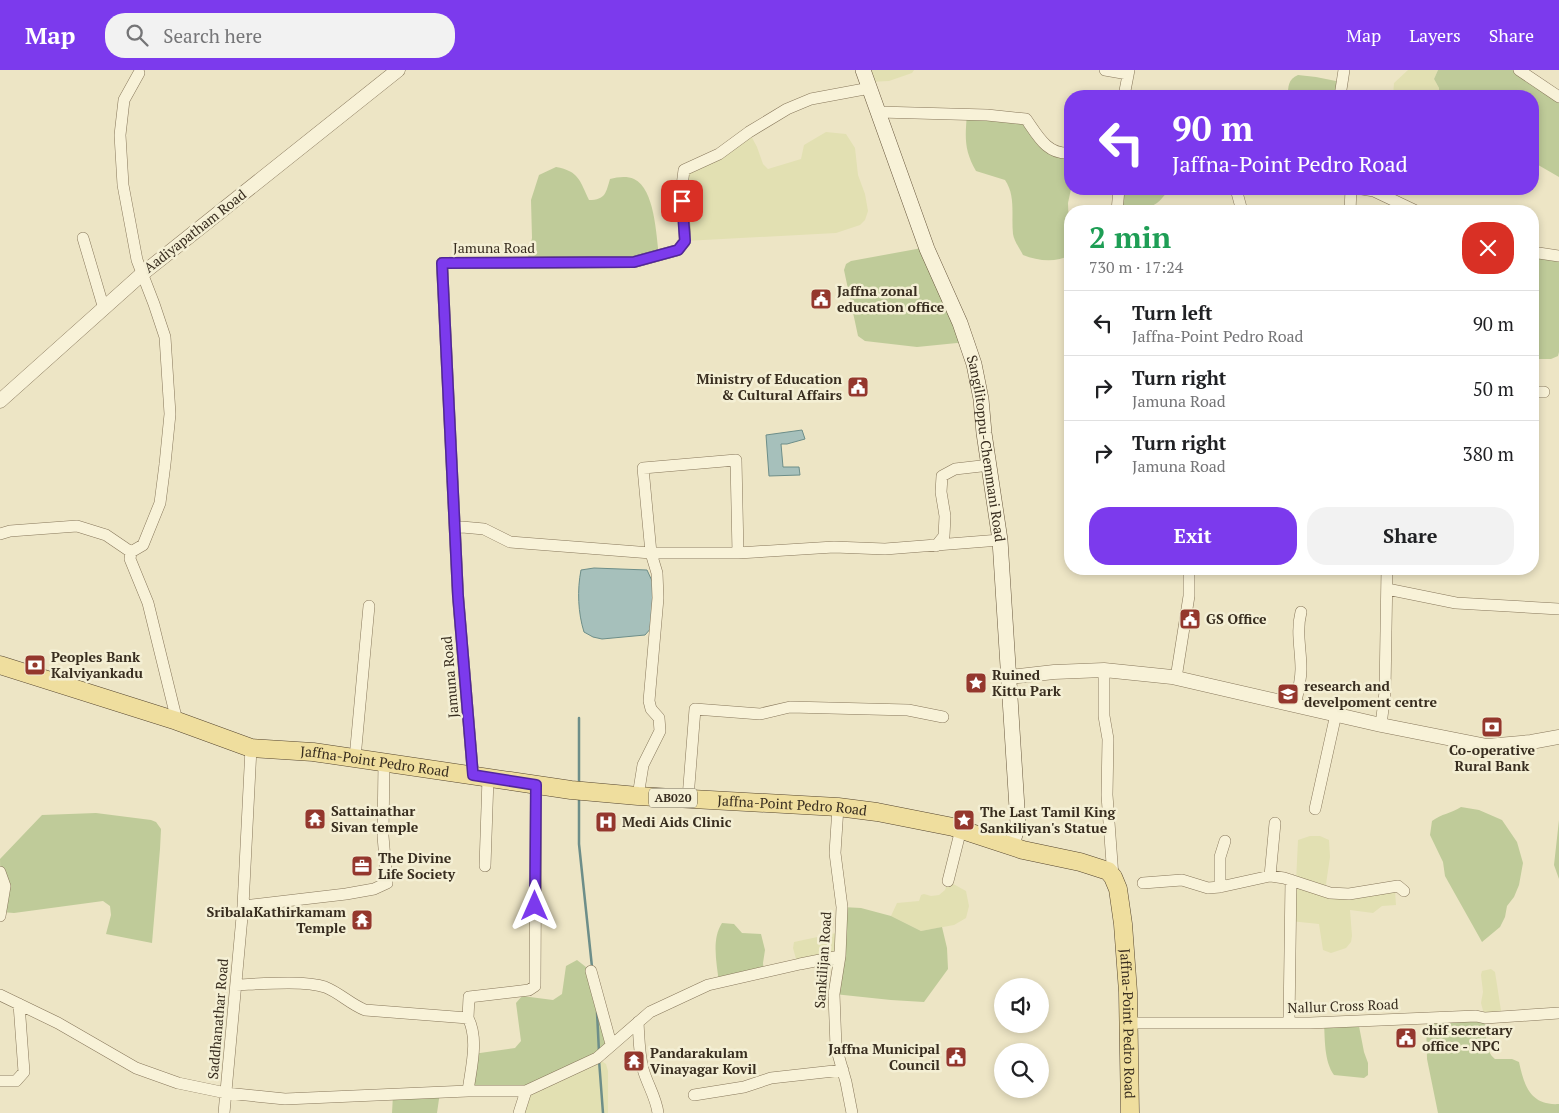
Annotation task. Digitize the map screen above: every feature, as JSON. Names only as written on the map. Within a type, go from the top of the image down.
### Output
[{"type":"main road","name":"Sangilitoppu-Chemmani Road","points":[[863,70],[927,249],[960,324],[974,364],[981,399],[1000,540],[1018,824],[1014,838],[1014,847]]},
{"type":"main road","name":"Jaffna-Point Pedro Road","points":[[0,665],[177,721],[251,748],[313,752],[572,790],[638,796],[838,807],[896,815],[961,829],[1014,847],[1080,862],[1108,871],[1118,889],[1123,924],[1128,992],[1130,1113]]},
{"type":"street","name":"Aadiyapatham Road","points":[[0,401],[142,274],[398,70]]},
{"type":"street","points":[[1105,70],[1128,72],[1125,90]]},
{"type":"street","points":[[1341,90],[1344,70]]},
{"type":"street","points":[[1519,70],[1559,97]]},
{"type":"street","points":[[131,552],[143,545],[160,503],[170,414],[165,337],[137,260],[124,185],[120,135],[124,100],[139,73]]},
{"type":"street","name":"Jamuna Road","points":[[485,866],[481,776],[458,596],[442,263],[634,262],[678,250],[685,241],[682,186],[684,170],[719,154],[749,132],[787,109],[811,98],[870,88]]},
{"type":"street","points":[[879,112],[987,115],[1026,119],[1045,146],[1064,154]]},
{"type":"street","points":[[1381,195],[1403,205]]},
{"type":"street","points":[[83,238],[104,309]]},
{"type":"street","points":[[1539,253],[1559,256]]},
{"type":"street","points":[[638,796],[643,764],[660,732],[659,718],[649,701],[658,598],[657,573],[651,553],[642,468],[736,460],[738,553]]},
{"type":"street","points":[[936,546],[944,536],[945,516],[941,492],[942,476],[955,469],[990,465]]},
{"type":"street","points":[[0,534],[10,531],[77,526],[106,535],[131,552]]},
{"type":"street","points":[[455,528],[484,529],[510,542],[651,553],[738,553],[834,547],[885,549],[1000,540]]},
{"type":"street","points":[[131,552],[130,559],[148,603],[177,721]]},
{"type":"street","points":[[1176,678],[1189,596],[1189,575]]},
{"type":"street","points":[[1381,725],[1386,692],[1386,575]]},
{"type":"street","points":[[1387,589],[1456,603],[1559,609]]},
{"type":"street","points":[[355,758],[369,606]]},
{"type":"street","points":[[1295,705],[1300,686],[1301,669],[1298,622],[1301,612]]},
{"type":"street","points":[[1104,670],[1104,716],[1108,739],[1107,787],[1113,877]]},
{"type":"street","points":[[1009,677],[1104,670],[1176,678],[1381,725],[1487,746],[1559,737]]},
{"type":"street","points":[[688,798],[695,709],[760,714],[790,707],[908,710],[943,717]]},
{"type":"street","points":[[1314,809],[1336,714]]},
{"type":"street","name":"Saddhanathar Road","points":[[224,1113],[243,906],[251,748]]},
{"type":"street","points":[[243,906],[346,894],[374,889],[388,883],[382,836],[384,762]]},
{"type":"street","points":[[468,1091],[473,1054],[473,1027],[468,1018],[469,997],[529,990],[535,986],[536,785]]},
{"type":"street","name":"Sankilijan Road","points":[[838,807],[835,853],[842,907],[840,956],[834,994],[836,1047],[852,1113]]},
{"type":"street","points":[[1270,876],[1275,823]]},
{"type":"street","points":[[948,881],[961,829]]},
{"type":"street","points":[[1220,887],[1220,857],[1225,841]]},
{"type":"street","points":[[0,872],[5,886],[0,916]]},
{"type":"street","points":[[1143,884],[1182,880],[1208,888],[1270,876],[1291,880],[1330,893],[1349,894],[1398,886],[1404,890]]},
{"type":"street","points":[[1289,1023],[1291,880]]},
{"type":"street","points":[[0,995],[58,1023],[136,1068],[178,1084],[226,1093],[285,1099],[468,1091],[526,1091],[597,1058],[650,1012],[708,985],[840,956]]},
{"type":"street","points":[[591,971],[611,1044]]},
{"type":"street","points":[[236,985],[307,984],[323,986],[336,992],[352,1005],[365,1010],[468,1018]]},
{"type":"street","points":[[0,1081],[16,1081],[24,1072],[19,1004]]},
{"type":"street","name":"Nallur Cross Road","points":[[1128,1023],[1289,1023],[1476,1016],[1485,1018],[1559,1013]]},
{"type":"street","points":[[638,1022],[639,1048],[643,1069],[657,1104],[658,1113]]},
{"type":"street","points":[[694,1095],[744,1087],[771,1078],[843,1070]]},
{"type":"street","points":[[519,1113],[526,1091]]},
{"type":"shaded area","points":[[863,70],[914,70],[912,73],[889,81],[868,82]]},
{"type":"shaded area","points":[[1408,70],[1438,70],[1434,79],[1439,90],[1393,90],[1394,83]]},
{"type":"shaded area","points":[[749,132],[763,164],[768,169],[801,159],[804,145],[826,132],[846,134],[855,148],[858,175],[865,194],[868,211],[865,220],[860,225],[836,233],[685,241],[682,186],[693,165]]},
{"type":"shaded area","points":[[1310,836],[1320,836],[1329,840],[1330,857],[1325,891],[1395,891],[1396,905],[1382,906],[1373,913],[1350,910],[1351,942],[1346,948],[1331,953],[1323,950],[1319,924],[1290,921],[1296,882],[1298,840]]},
{"type":"shaded area","points":[[948,881],[966,891],[969,906],[966,918],[954,925],[921,931],[891,916],[897,903],[919,901],[921,895],[924,894],[931,896],[939,895],[945,890]]},
{"type":"shaded area","points":[[841,932],[840,956],[800,964],[796,959],[793,948],[794,942]]},
{"type":"shaded area","points":[[1491,969],[1495,972],[1502,1017],[1485,1018],[1481,1003],[1483,992],[1481,975],[1482,971]]},
{"type":"shaded area","points":[[597,1058],[606,1064],[608,1071],[608,1113],[519,1113],[526,1091]]},
{"type":"green space","points":[[1438,70],[1519,70],[1559,97],[1559,177],[1539,165],[1539,90],[1439,90],[1434,79]]},
{"type":"green space","points":[[1298,75],[1341,82],[1340,90],[1289,90],[1290,81]]},
{"type":"green space","points":[[967,114],[1026,119],[1045,147],[1064,152],[1064,195],[1070,195],[1068,205],[1064,205],[1064,258],[1047,260],[1023,255],[1013,234],[1012,199],[1008,186],[1005,180],[976,171],[969,157],[966,137]]},
{"type":"green space","points":[[556,167],[570,171],[578,178],[589,200],[602,197],[610,179],[628,177],[641,184],[646,192],[653,213],[659,255],[527,263],[532,238],[531,200],[539,175]]},
{"type":"green space","points":[[1118,195],[1165,195],[1153,205],[1116,205]]},
{"type":"green space","points":[[922,248],[967,342],[917,347],[865,341],[858,336],[844,270],[846,264],[851,261]]},
{"type":"green space","points":[[1539,255],[1559,258],[1559,352],[1558,356],[1551,359],[1539,359]]},
{"type":"green space","points":[[1461,807],[1479,810],[1502,820],[1517,842],[1523,863],[1519,885],[1514,897],[1507,906],[1505,917],[1500,927],[1482,942],[1445,876],[1443,862],[1430,835],[1432,821]]},
{"type":"green space","points":[[96,813],[151,820],[156,822],[161,829],[152,943],[106,934],[111,915],[110,906],[103,901],[14,913],[1,912],[0,859],[42,815]]},
{"type":"green space","points":[[1559,820],[1559,879],[1554,865]]},
{"type":"green space","points":[[842,907],[861,908],[891,916],[921,931],[942,927],[947,948],[948,969],[924,1002],[834,994]]},
{"type":"green space","points":[[722,923],[734,924],[742,933],[761,934],[765,950],[764,972],[719,983],[716,944]]},
{"type":"green space","points":[[577,960],[591,971],[611,1044],[526,1091],[468,1091],[473,1054],[515,1048],[521,1041],[516,1003],[522,996],[553,1000],[562,994],[566,966]]},
{"type":"green space","points":[[1426,1018],[1485,1018],[1486,1040],[1491,1055],[1495,1059],[1512,1059],[1519,1062],[1523,1079],[1530,1092],[1541,1102],[1559,1104],[1559,1113],[1438,1113],[1427,1059]]},
{"type":"green space","points":[[1358,1021],[1368,1063],[1368,1075],[1364,1078],[1334,1075],[1328,1063],[1324,1022]]},
{"type":"green space","points":[[440,1092],[437,1113],[392,1113],[393,1095]]},
{"type":"water","points":[[802,430],[805,439],[781,444],[783,467],[799,467],[800,475],[769,476],[766,435]]},
{"type":"water","points":[[594,568],[647,570],[653,583],[652,627],[645,635],[602,639],[584,632],[579,609],[581,570]]},
{"type":"waterway","points":[[579,718],[579,785]]},
{"type":"waterway","points":[[579,798],[579,844],[592,967]]},
{"type":"waterway","points":[[597,1012],[599,1052]]},
{"type":"waterway","points":[[599,1060],[603,1113]]},
{"type":"place","name":"Jaffna zonal education office","points":[[821,299]]},
{"type":"place","name":"Ministry of Education & Cultural Affairs","points":[[858,387]]},
{"type":"place","name":"GS Office","points":[[1190,619]]},
{"type":"place","name":"Peoples Bank Kalviyankadu","points":[[35,665]]},
{"type":"place","name":"Ruined Kittu Park","points":[[976,683]]},
{"type":"place","name":"research and develpoment centre","points":[[1288,694]]},
{"type":"place","name":"Co-operative Rural Bank","points":[[1492,727]]},
{"type":"place","name":"Sattainathar Sivan temple","points":[[315,819]]},
{"type":"place","name":"The Last Tamil King Sankiliyan's Statue","points":[[964,820]]},
{"type":"place","name":"Medi Aids Clinic","points":[[606,822]]},
{"type":"place","name":"The Divine Life Society","points":[[362,866]]},
{"type":"place","name":"SribalaKathirkamam Temple","points":[[362,920]]},
{"type":"place","name":"chif secretary office - NPC","points":[[1406,1038]]},
{"type":"place","name":"Jaffna Municipal Council","points":[[956,1057]]},
{"type":"place","name":"Pandarakulam Vinayagar Kovil","points":[[634,1061]]},
{"type":"route","points":[[535,906],[536,785],[473,775],[458,596],[442,263],[634,262],[678,250],[685,241],[682,201]]}]
